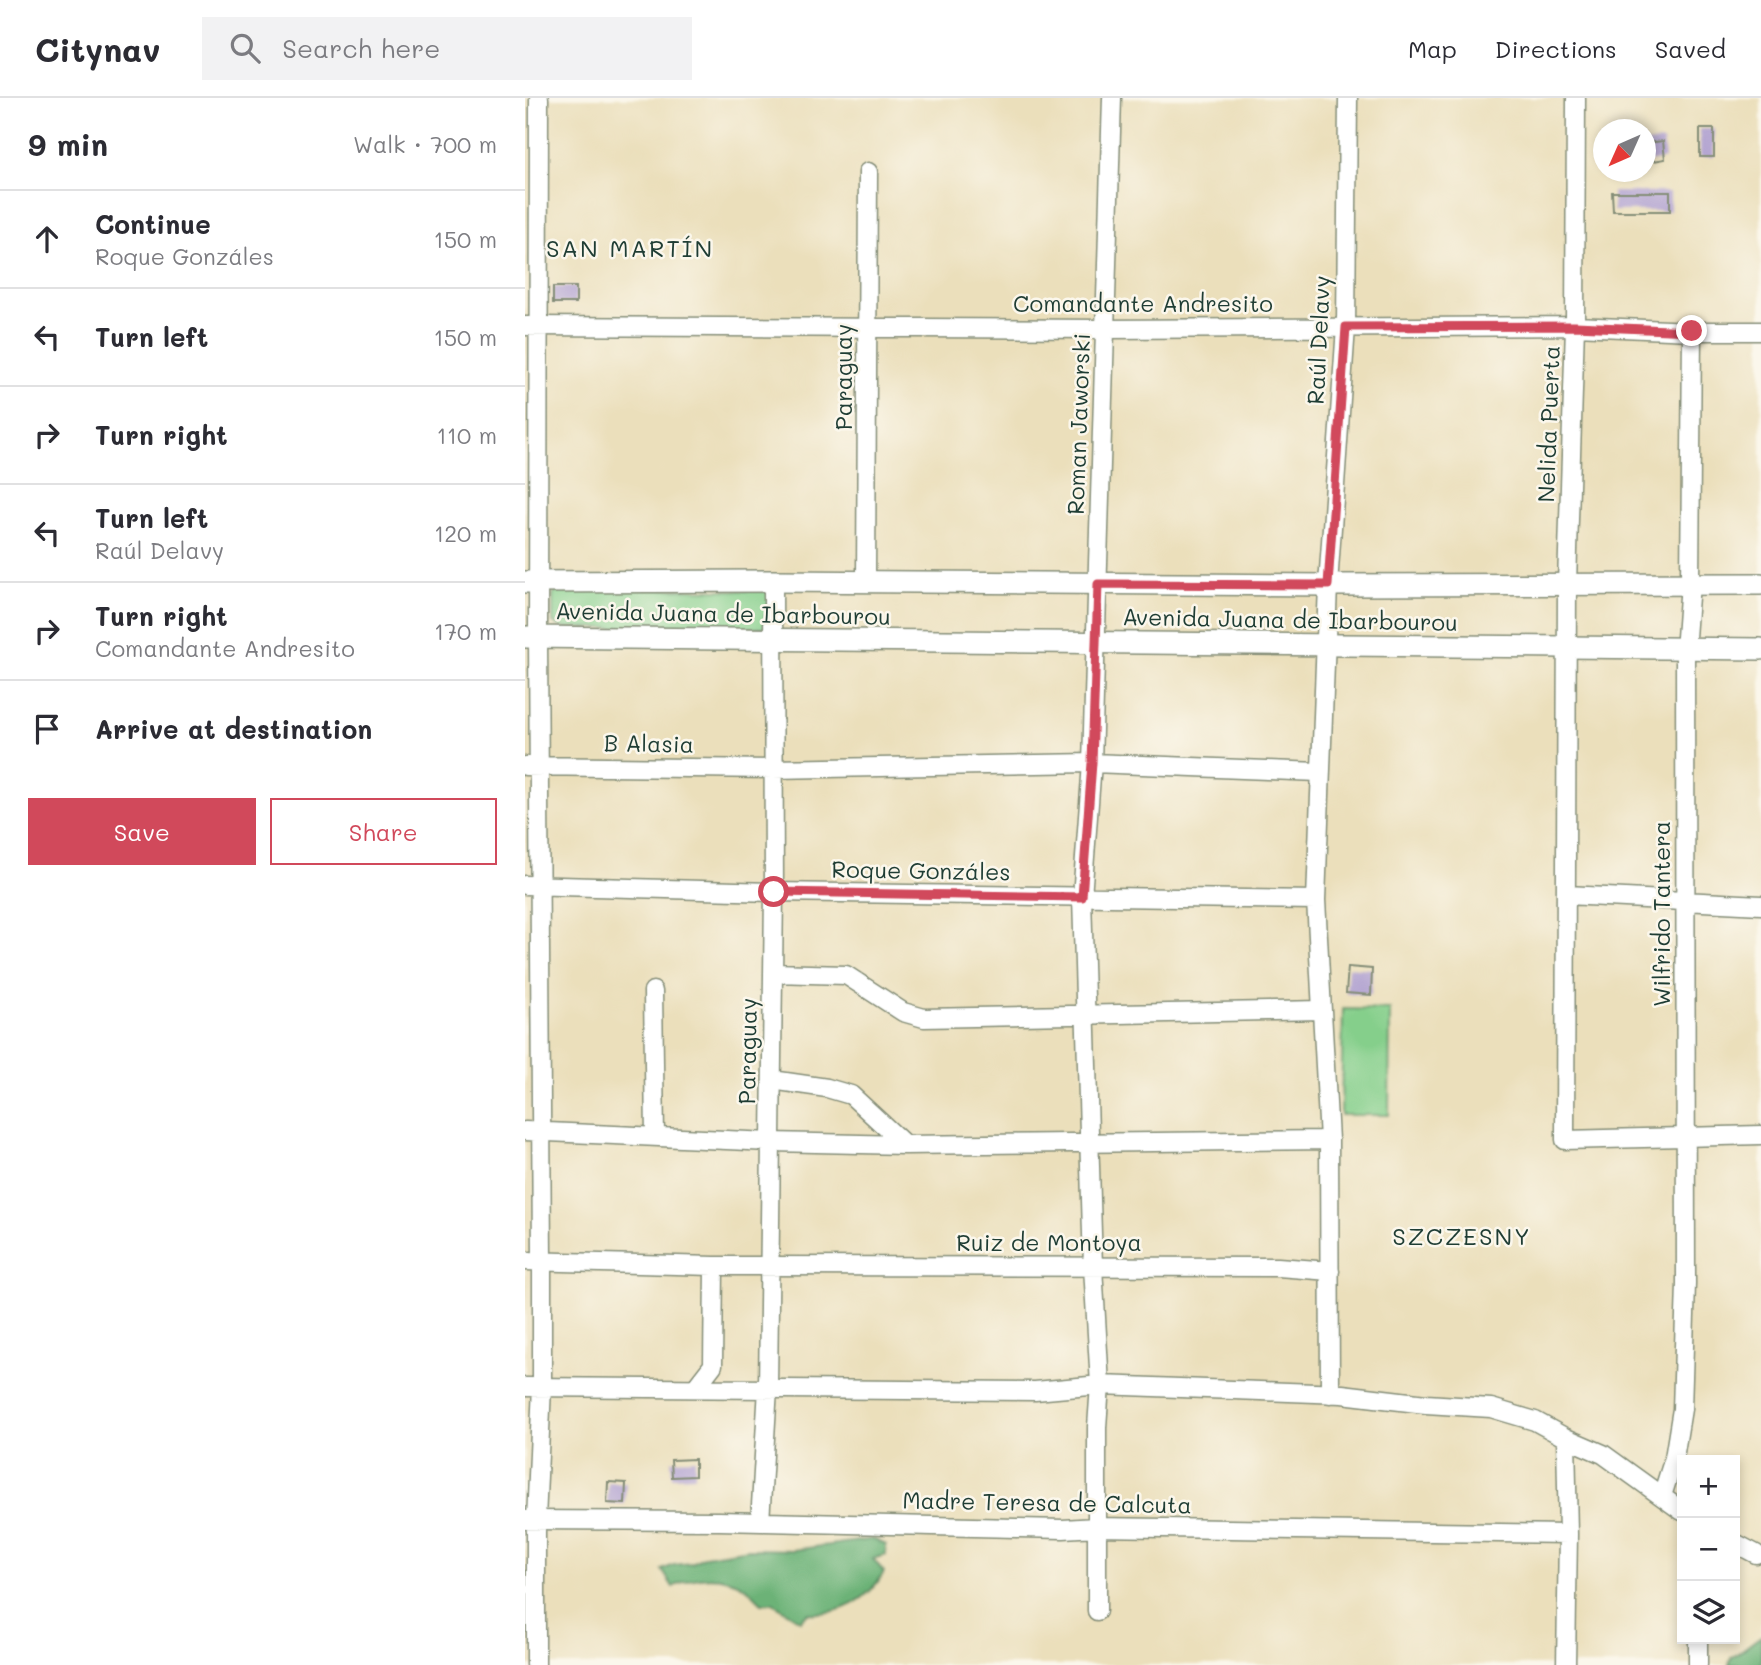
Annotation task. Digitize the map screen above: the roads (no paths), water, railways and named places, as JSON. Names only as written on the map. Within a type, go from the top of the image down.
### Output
[{"type":"main road","name":"Avenida Juana de Ibarbourou","points":[[532,582],[1761,584]]},
{"type":"main road","name":"Avenida Juana de Ibarbourou","points":[[532,637],[1761,649]]},
{"type":"street","points":[[537,1665],[531,1520],[534,1261],[532,326],[539,98]]},
{"type":"street","name":"Roman Jaworski","points":[[1097,1611],[1096,1527],[1100,1385],[1093,1267],[1082,897],[1092,763],[1112,98]]},
{"type":"street","name":"Raúl Delavy","points":[[1329,1140],[1316,900],[1328,585],[1346,327],[1348,98]]},
{"type":"street","name":"Nelida Puerta","points":[[1576,98],[1575,326],[1567,584],[1565,1140],[1686,1137]]},
{"type":"street","name":"Paraguay","points":[[866,582],[868,172]]},
{"type":"street","name":"Comandante Andresito","points":[[532,326],[1105,329],[1575,326],[1761,331]]},
{"type":"street","name":"Wilfrido Tantera","points":[[1662,1496],[1674,1458],[1682,1409],[1686,1284],[1685,649],[1690,583],[1692,331]]},
{"type":"street","name":"Paraguay","points":[[760,1522],[768,1388],[774,892],[773,581]]},
{"type":"street","name":"B Alasia","points":[[533,766],[773,769],[1092,763],[1319,772]]},
{"type":"street","name":"Roque Gonzáles","points":[[533,885],[774,892],[1316,900]]},
{"type":"street","points":[[1567,895],[1761,905]]},
{"type":"street","points":[[773,973],[846,975],[903,1012],[925,1018],[1321,1010]]},
{"type":"street","points":[[653,991],[655,1136]]},
{"type":"street","points":[[772,1080],[851,1094],[905,1145]]},
{"type":"street","points":[[533,1130],[771,1142],[905,1145],[1329,1140],[1330,1394]]},
{"type":"street","points":[[1686,1137],[1761,1135]]},
{"type":"street","name":"Ruiz de Montoya","points":[[534,1261],[714,1266],[1278,1267],[1330,1271]]},
{"type":"street","points":[[696,1387],[713,1365],[714,1266]]},
{"type":"street","points":[[533,1387],[1035,1391],[1100,1385],[1330,1394],[1491,1408],[1535,1420],[1566,1438],[1603,1454],[1677,1507]]},
{"type":"street","points":[[1566,1438],[1566,1665]]},
{"type":"street","name":"Madre Teresa de Calcuta","points":[[531,1520],[1568,1534]]},
{"type":"street","points":[[1740,1546],[1756,1554]]},
{"type":"street","points":[[1698,1644],[1698,1665]]},
{"type":"district","name":"SAN MARTÍN","points":[[630,247]]},
{"type":"district","name":"SZCZESNY","points":[[1462,1235]]}]
